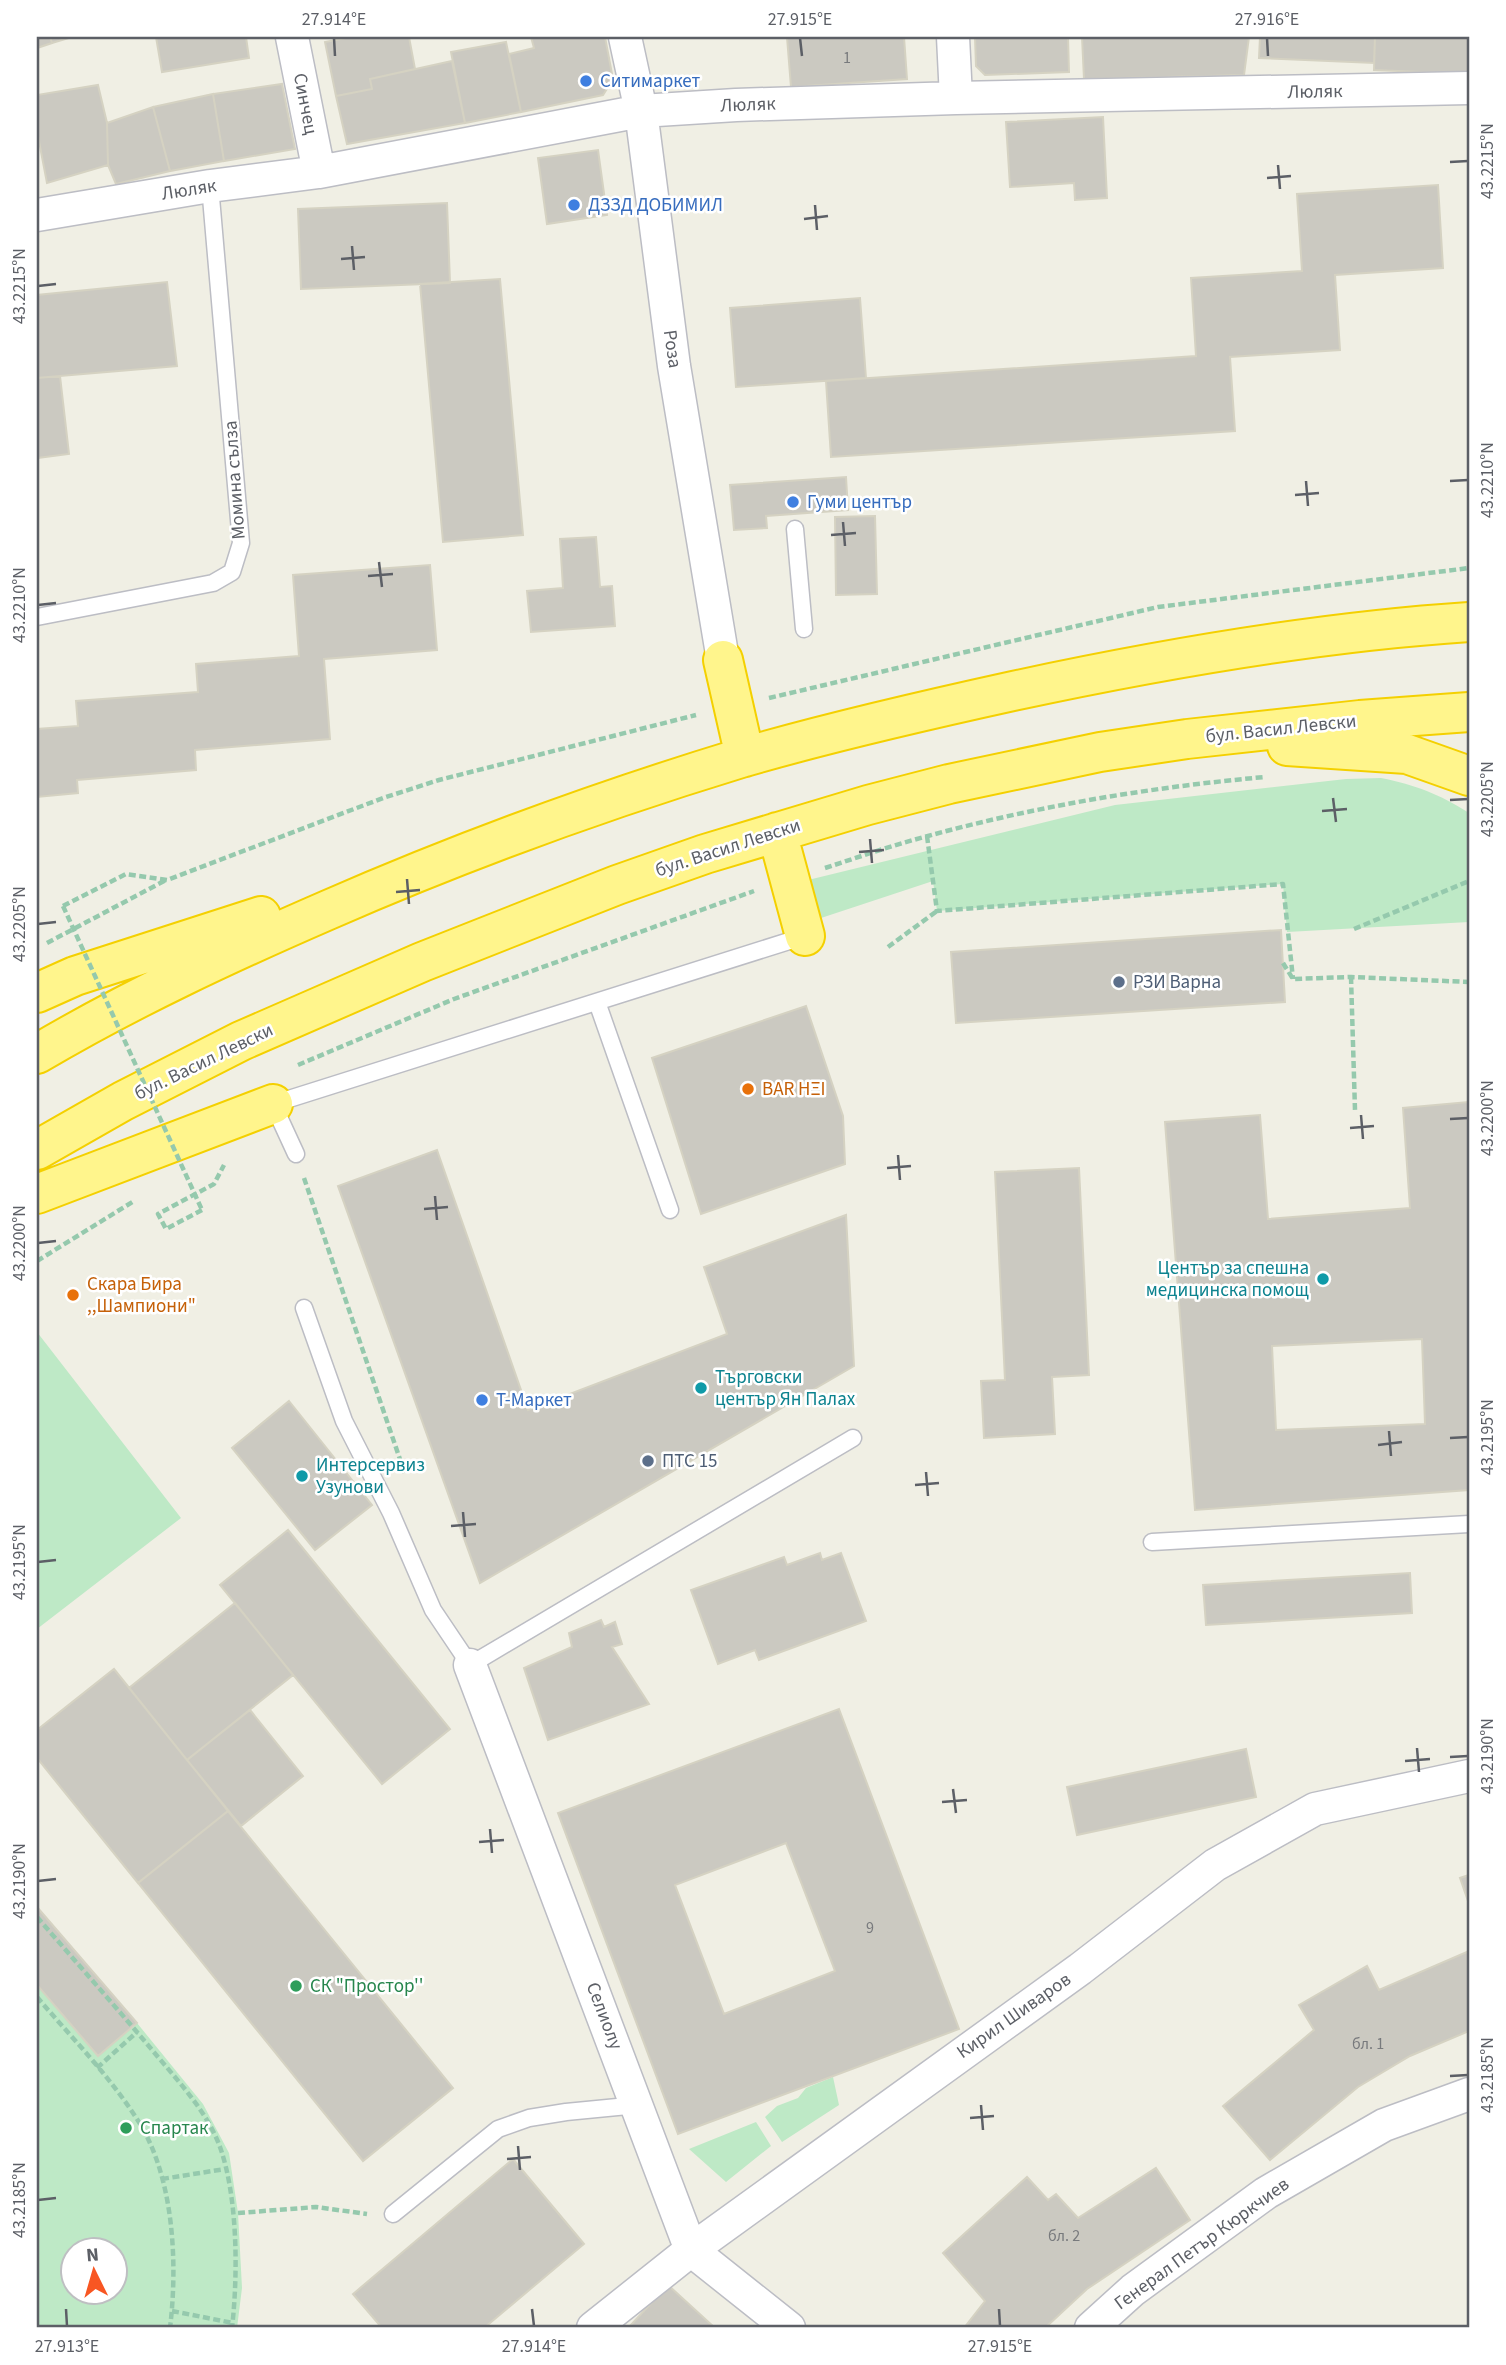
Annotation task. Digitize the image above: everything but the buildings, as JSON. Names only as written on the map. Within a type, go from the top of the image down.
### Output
[{"type":"highway","points":[[37,993],[75,976],[489,843],[745,757],[953,704],[1138,665],[1339,636],[1469,622]]},
{"type":"highway","points":[[723,660],[745,757]]},
{"type":"highway","name":"бул. Васил Левски","points":[[37,1150],[123,1101],[241,1041],[410,967],[617,885],[705,854],[868,805],[1020,768],[1100,752],[1187,739],[1360,720],[1469,712]]},
{"type":"highway","points":[[1187,739],[1407,754],[1469,776]]},
{"type":"highway","points":[[777,832],[805,936]]},
{"type":"highway","points":[[37,1054],[135,1000],[243,947],[489,843]]},
{"type":"highway","points":[[37,1194],[273,1104]]},
{"type":"street","name":"Синчец","points":[[292,37],[319,172]]},
{"type":"street","name":"Роза","points":[[625,37],[641,111],[674,366],[723,660]]},
{"type":"street","points":[[953,37],[956,98]]},
{"type":"street","name":"Люляк","points":[[37,215],[210,186],[319,172],[641,111],[736,104],[1469,88]]},
{"type":"street","name":"Селиолу","points":[[470,1665],[691,2250]]},
{"type":"street","name":"Кирил Шиваров","points":[[593,2328],[691,2250],[1080,1969],[1215,1865],[1315,1809],[1469,1776]]},
{"type":"street","name":"Генерал Петър Кюркчиев","points":[[1091,2328],[1133,2290],[1266,2193],[1384,2125],[1469,2094]]},
{"type":"street","points":[[691,2250],[789,2328]]},
{"type":"lane","name":"Момина сълза","points":[[37,617],[213,583],[232,572],[242,543],[210,186]]},
{"type":"lane","points":[[795,530],[804,629]]},
{"type":"lane","points":[[296,1154],[273,1104],[805,936]]},
{"type":"lane","points":[[597,1002],[670,1210]]},
{"type":"lane","points":[[304,1308],[344,1421],[391,1513],[433,1610],[470,1665],[853,1438]]},
{"type":"lane","points":[[1152,1542],[1469,1524]]},
{"type":"lane","points":[[393,2214],[498,2129],[529,2118],[638,2105]]},
{"type":"path","points":[[273,1104],[264,1079],[454,999],[790,879],[927,836],[1066,804],[1269,777]]},
{"type":"path","points":[[927,836],[937,911]]},
{"type":"path","points":[[126,874],[63,906],[202,1210],[166,1229],[158,1214],[214,1184],[226,1163]]},
{"type":"path","points":[[42,945],[167,880]]},
{"type":"path","points":[[1354,929],[1469,881]]},
{"type":"path","points":[[888,947],[937,911],[1283,884],[1293,979]]},
{"type":"path","points":[[1283,963],[1293,979]]},
{"type":"path","points":[[1293,979],[1351,977],[1469,982]]},
{"type":"path","points":[[1351,977],[1355,1110]]},
{"type":"path","points":[[296,1154],[407,1482]]},
{"type":"path","points":[[38,1921],[137,2032],[202,2112],[220,2146],[226,2169],[234,2233],[237,2285],[233,2325],[172,2311]]},
{"type":"path","points":[[37,1997],[137,2118],[162,2179],[170,2219],[173,2271],[170,2328]]},
{"type":"path","points":[[97,2068],[137,2032]]},
{"type":"path","points":[[162,2179],[226,2169]]},
{"type":"path","points":[[238,2213],[316,2207],[371,2215],[393,2214]]},
{"type":"green space","points":[[1381,778],[1427,791],[1469,813],[1469,922],[1287,932],[1283,884],[937,911],[933,881],[818,919],[804,881],[1115,805],[1346,779]]},
{"type":"green space","points":[[37,1332],[181,1518],[37,1629]]},
{"type":"green space","name":"Спартак","points":[[37,1907],[203,2104],[229,2153],[238,2213],[242,2288],[237,2328],[37,2328]]},
{"type":"green space","points":[[833,2077],[839,2105],[782,2142],[765,2117],[777,2106],[798,2098],[806,2088]]},
{"type":"green space","points":[[756,2122],[771,2146],[726,2182],[689,2149]]},
{"type":"place","name":"Ситимаркет","points":[[586,81]]},
{"type":"place","name":"ДЗЗД ДОБИМИЛ","points":[[574,205]]},
{"type":"place","name":"Гуми център","points":[[793,502]]},
{"type":"place","name":"РЗИ Варна","points":[[1119,982]]},
{"type":"place","name":"BAR HΞI","points":[[748,1089]]},
{"type":"place","name":"Център за спешна медицинска помощ","points":[[1323,1279]]},
{"type":"place","name":"Скара Бира ,,Шампиони\"","points":[[73,1295]]},
{"type":"place","name":"Търговски център Ян Палах","points":[[701,1388]]},
{"type":"place","name":"Т-Маркет","points":[[482,1400]]},
{"type":"place","name":"ПТС 15","points":[[648,1461]]},
{"type":"place","name":"Интерсервиз Узунови","points":[[302,1476]]},
{"type":"place","name":"СК \"Простор''","points":[[296,1986]]},
{"type":"place","name":"Спартак","points":[[126,2128]]}]
